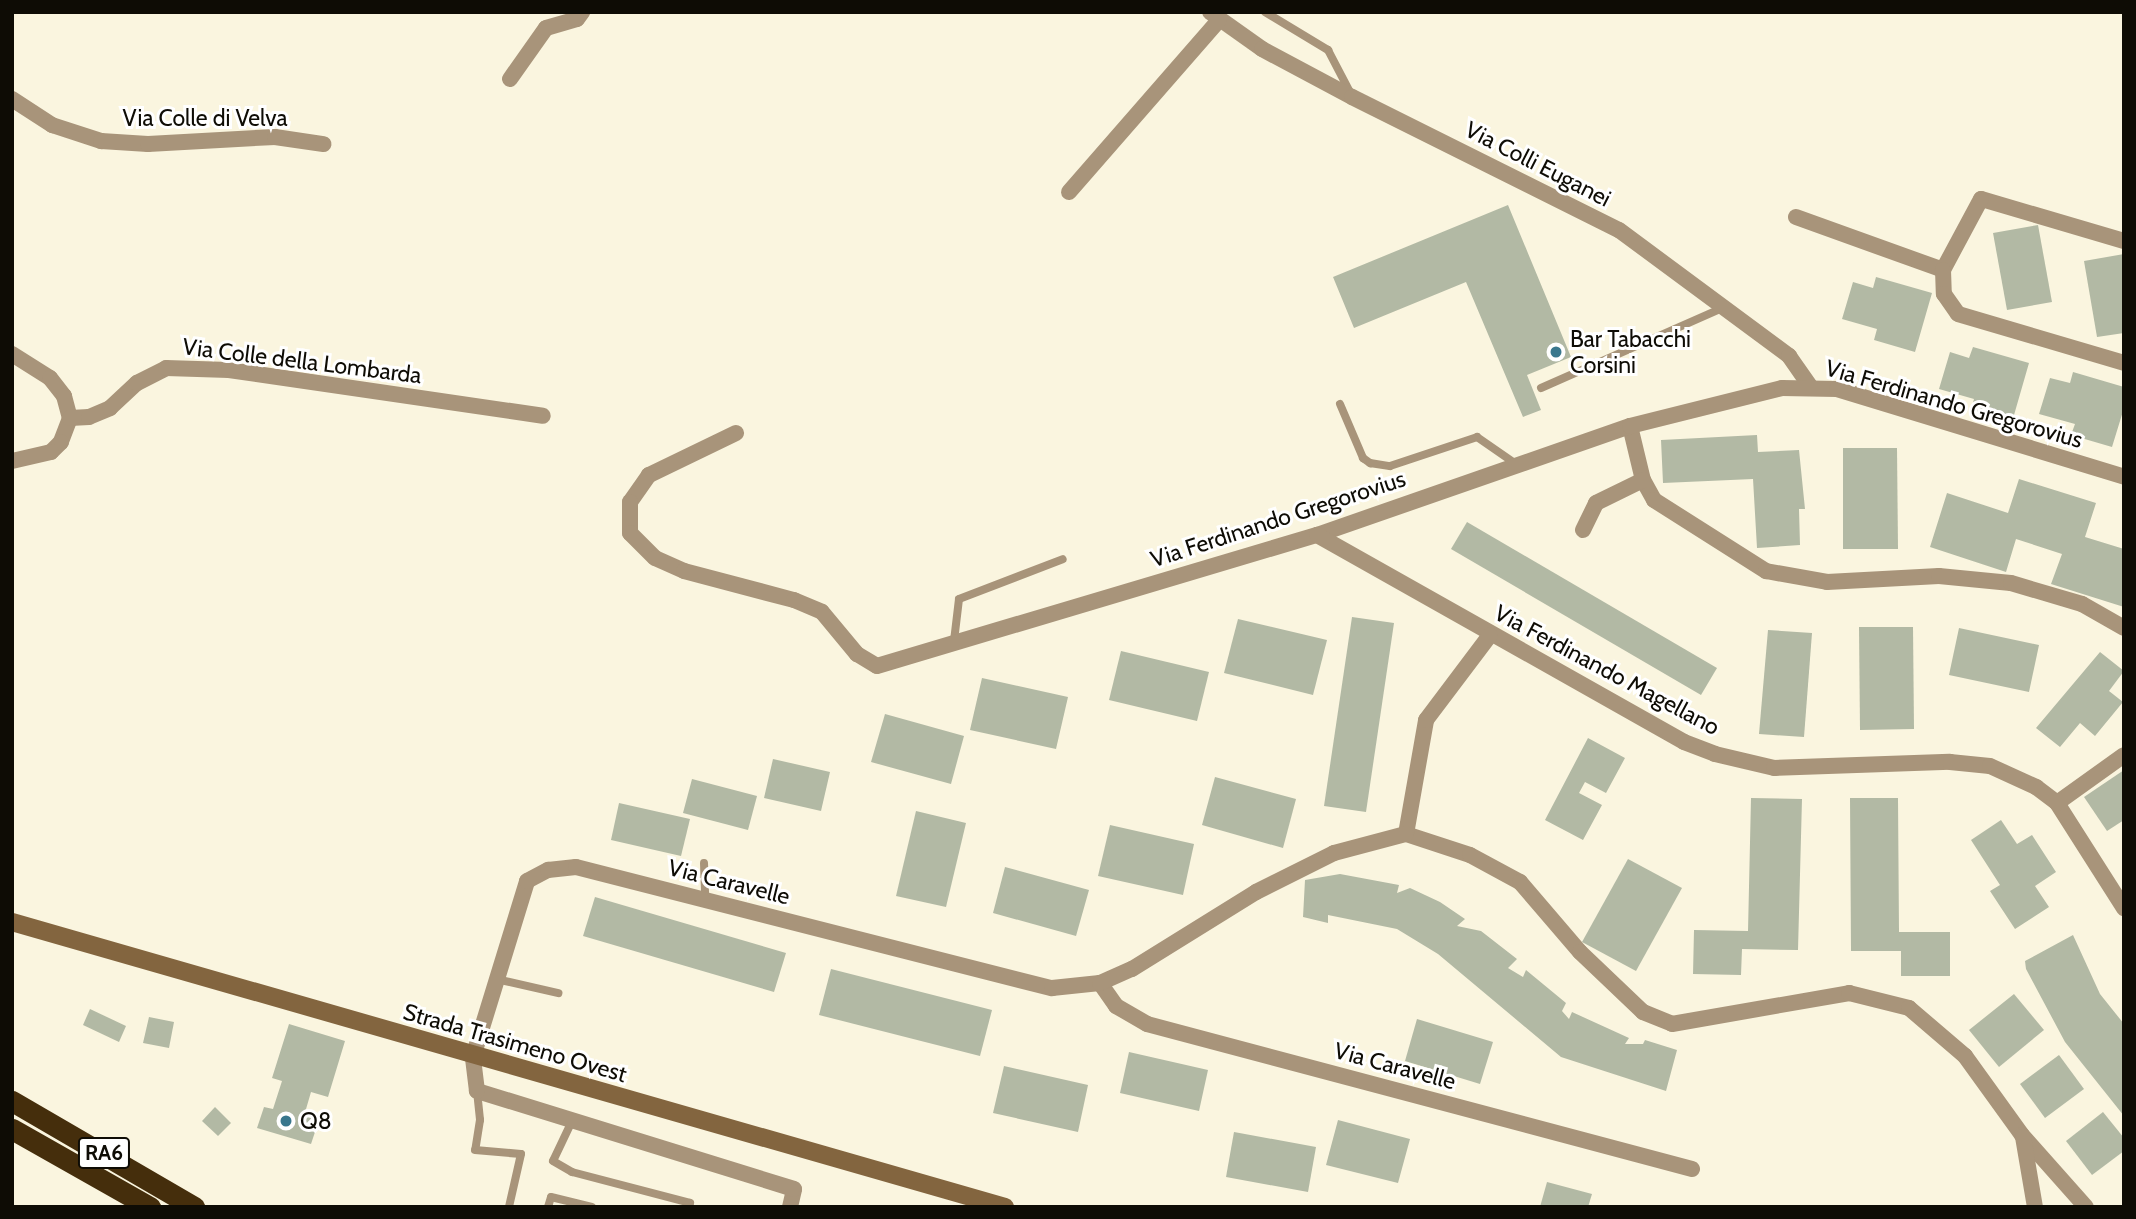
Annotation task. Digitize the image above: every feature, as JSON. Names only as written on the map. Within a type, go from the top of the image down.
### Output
[{"type":"highway","name":"RA6","points":[[12,1101],[194,1207]]},
{"type":"highway","name":"RA6","points":[[12,1129],[150,1207]]},
{"type":"main road","name":"Strada Trasimeno Ovest","points":[[12,922],[473,1057],[1005,1207]]},
{"type":"street","points":[[510,79],[546,28],[577,19],[582,12]]},
{"type":"street","name":"Via Colli Euganei","points":[[1069,192],[1215,16],[1352,97],[1619,230],[1728,306],[1789,356],[1810,386]]},
{"type":"street","name":"Via Colle di Velva","points":[[12,99],[52,125],[101,141],[148,144],[275,137],[323,144]]},
{"type":"street","points":[[2124,241],[1981,199],[1943,270],[1944,294],[1958,314],[2124,363]]},
{"type":"street","points":[[1796,217],[1943,270]]},
{"type":"street","points":[[12,354],[50,377],[64,396],[70,418],[61,442],[51,452],[12,461]]},
{"type":"street","name":"Via Colle della Lombarda","points":[[70,418],[89,417],[110,408],[137,383],[166,368],[229,370],[543,416]]},
{"type":"street","name":"Via Ferdinando Gregorovius","points":[[736,433],[649,475],[630,502],[630,533],[655,558],[822,612],[857,654],[877,666],[1317,535],[1630,426],[1735,398],[1810,386],[1837,389],[2124,477]]},
{"type":"street","points":[[1630,426],[1643,480],[1654,500],[1766,571],[1827,582],[1939,576],[2011,583],[2082,604],[2124,628]]},
{"type":"street","points":[[1583,530],[1596,503],[1643,480]]},
{"type":"street","name":"Via Ferdinando Magellano","points":[[1317,535],[1490,635],[1684,742],[1749,765],[1849,768],[1950,762],[1990,766],[2036,787],[2057,803],[2124,908]]},
{"type":"street","points":[[1490,635],[1426,720],[1406,834],[1470,855],[1520,883],[1580,953],[1643,1012],[1672,1024],[1849,993],[1909,1008],[1965,1056],[2022,1135],[2087,1207]]},
{"type":"street","points":[[2057,803],[2124,755]]},
{"type":"street","name":"Via Caravelle","points":[[473,1057],[527,881],[548,870],[576,867],[1052,988],[1100,983],[1132,969],[1256,892],[1334,853],[1406,834]]},
{"type":"street","name":"Via Caravelle","points":[[1100,983],[1116,1006],[1147,1024],[1692,1168]]},
{"type":"street","points":[[473,1057],[477,1091],[794,1189],[790,1207]]},
{"type":"street","points":[[2022,1135],[2035,1207]]},
{"type":"lane","points":[[1265,12],[1328,50],[1352,97]]},
{"type":"lane","points":[[1541,388],[1676,325],[1728,306]]},
{"type":"lane","points":[[1340,404],[1363,458],[1370,463],[1390,466],[1477,437],[1516,464]]},
{"type":"lane","points":[[954,641],[959,599],[1063,559]]},
{"type":"lane","points":[[704,863],[705,899]]},
{"type":"lane","points":[[496,979],[558,993]]},
{"type":"lane","points":[[477,1091],[480,1120],[475,1150],[521,1154],[509,1207]]},
{"type":"lane","points":[[573,1120],[553,1161],[572,1172],[690,1203],[687,1207]]},
{"type":"lane","points":[[548,1207],[551,1197],[592,1207]]},
{"type":"building","points":[[1508,205],[1571,357],[1527,375],[1541,410],[1523,417],[1466,282],[1354,328],[1333,277]]},
{"type":"building","points":[[2038,225],[2052,302],[2007,310],[1993,233]]},
{"type":"building","points":[[2124,254],[2124,333],[2097,337],[2084,261]]},
{"type":"building","points":[[1876,277],[1932,293],[1915,352],[1874,340],[1877,329],[1842,319],[1853,282],[1873,288]]},
{"type":"building","points":[[1973,347],[2029,363],[2012,422],[1971,410],[1974,399],[1939,389],[1950,352],[1969,358]]},
{"type":"building","points":[[2073,372],[2124,387],[2124,408],[2112,447],[2071,435],[2075,424],[2039,414],[2050,378],[2070,383]]},
{"type":"building","points":[[1757,435],[1758,452],[1799,450],[1805,509],[1799,509],[1800,545],[1757,548],[1753,479],[1663,483],[1661,440]]},
{"type":"building","points":[[1843,448],[1897,448],[1898,549],[1843,549]]},
{"type":"building","points":[[2019,479],[2096,503],[2085,537],[2124,549],[2124,607],[2051,584],[2062,554],[2016,539],[2006,572],[1930,547],[1947,493],[2008,513]]},
{"type":"building","points":[[1467,522],[1717,668],[1701,695],[1451,549]]},
{"type":"building","points":[[1352,617],[1394,623],[1366,812],[1324,806]]},
{"type":"building","points":[[1238,619],[1327,640],[1313,695],[1224,673]]},
{"type":"building","points":[[1859,627],[1913,627],[1914,729],[1860,730]]},
{"type":"building","points":[[1959,628],[2039,645],[2029,692],[1949,675]]},
{"type":"building","points":[[1768,630],[1812,633],[1804,737],[1759,734]]},
{"type":"building","points":[[1121,651],[1209,672],[1197,721],[1109,700]]},
{"type":"building","points":[[2100,652],[2124,671],[2109,691],[2123,702],[2095,736],[2080,723],[2060,747],[2036,728]]},
{"type":"building","points":[[982,678],[1068,697],[1056,749],[970,730]]},
{"type":"building","points":[[885,714],[964,736],[951,784],[871,762]]},
{"type":"building","points":[[1588,738],[1625,758],[1606,793],[1585,782],[1579,793],[1602,805],[1583,840],[1545,820]]},
{"type":"building","points":[[773,759],[830,772],[821,811],[764,798]]},
{"type":"building","points":[[2124,770],[2124,820],[2107,831],[2084,797]]},
{"type":"building","points":[[1215,777],[1296,799],[1283,848],[1202,825]]},
{"type":"building","points":[[692,779],[757,796],[748,830],[683,813]]},
{"type":"building","points":[[1751,798],[1802,799],[1798,950],[1742,949],[1741,975],[1693,974],[1694,930],[1748,931]]},
{"type":"building","points":[[1850,798],[1898,798],[1899,932],[1950,932],[1950,976],[1901,976],[1901,951],[1851,951]]},
{"type":"building","points":[[619,803],[690,819],[681,856],[611,840]]},
{"type":"building","points":[[916,811],[966,823],[946,907],[896,896]]},
{"type":"building","points":[[2001,820],[2017,844],[2032,835],[2056,872],[2035,886],[2049,907],[2015,929],[1990,891],[2000,885],[1971,840]]},
{"type":"building","points":[[1110,825],[1194,844],[1183,895],[1098,876]]},
{"type":"building","points":[[1628,859],[1682,888],[1636,971],[1582,942]]},
{"type":"building","points":[[1005,867],[1089,890],[1076,936],[993,913]]},
{"type":"building","points":[[1340,874],[1399,885],[1397,893],[1410,888],[1440,902],[1465,919],[1457,926],[1481,931],[1517,959],[1508,968],[1523,977],[1526,970],[1566,1003],[1562,1011],[1569,1019],[1572,1012],[1629,1038],[1625,1044],[1643,1044],[1645,1040],[1677,1050],[1666,1091],[1561,1057],[1438,954],[1397,929],[1328,915],[1328,923],[1303,917],[1305,880]]},
{"type":"building","points":[[595,897],[786,953],[774,992],[583,936]]},
{"type":"building","points":[[2073,935],[2100,994],[2124,1024],[2124,1116],[2065,1042],[2026,969],[2025,961]]},
{"type":"building","points":[[831,969],[992,1010],[980,1056],[819,1015]]},
{"type":"building","points":[[2014,994],[2044,1030],[1999,1067],[1969,1030]]},
{"type":"building","points":[[90,1009],[126,1026],[119,1042],[83,1025]]},
{"type":"building","points":[[149,1017],[174,1022],[169,1048],[143,1043]]},
{"type":"building","points":[[1417,1019],[1493,1042],[1480,1084],[1405,1061]]},
{"type":"building","points":[[289,1024],[345,1041],[328,1097],[311,1092],[304,1116],[319,1120],[311,1144],[257,1128],[264,1107],[273,1109],[282,1081],[272,1078]]},
{"type":"building","points":[[1129,1052],[1208,1070],[1199,1111],[1120,1093]]},
{"type":"building","points":[[2059,1055],[2084,1089],[2045,1118],[2020,1084]]},
{"type":"building","points":[[1004,1066],[1088,1085],[1078,1132],[993,1113]]},
{"type":"building","points":[[215,1107],[231,1123],[218,1136],[202,1121]]},
{"type":"building","points":[[2103,1112],[2124,1138],[2124,1151],[2092,1175],[2066,1141]]},
{"type":"building","points":[[1338,1120],[1410,1139],[1398,1183],[1326,1165]]},
{"type":"building","points":[[1234,1132],[1316,1147],[1308,1192],[1226,1177]]},
{"type":"building","points":[[1547,1182],[1592,1194],[1588,1207],[1540,1207]]},
{"type":"place","name":"Bar Tabacchi Corsini","points":[[1556,352]]},
{"type":"place","name":"Q8","points":[[286,1121]]}]
